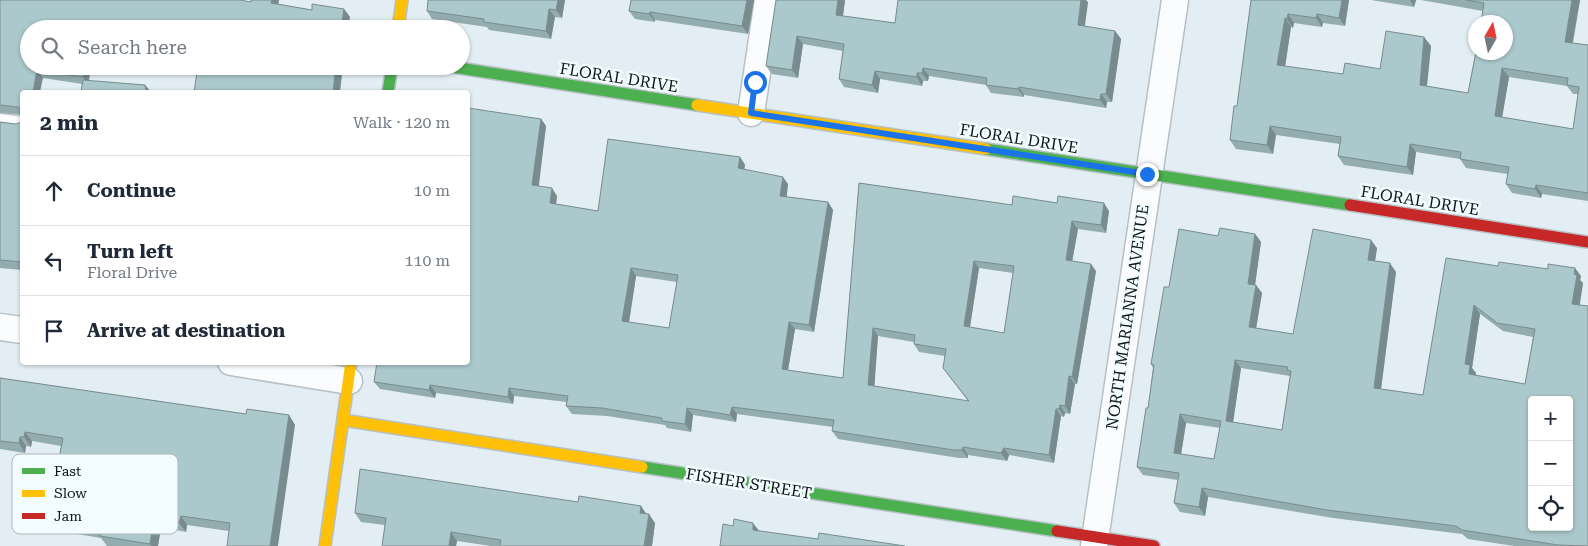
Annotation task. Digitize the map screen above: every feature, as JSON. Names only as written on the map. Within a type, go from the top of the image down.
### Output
[{"type":"street","points":[[399,20],[402,0]]},
{"type":"street","points":[[751,113],[768,0]]},
{"type":"street","name":"NORTH MARIANNA AVENUE","points":[[1095,541],[1147,174],[1175,0]]},
{"type":"street","name":"FLORAL DRIVE","points":[[470,70],[1588,242]]},
{"type":"street","points":[[388,90],[391,75]]},
{"type":"street","points":[[0,327],[20,330]]},
{"type":"street","points":[[267,365],[350,372],[325,546]]},
{"type":"street","name":"FISHER STREET","points":[[343,420],[1095,541],[1154,546]]},
{"type":"lane","points":[[0,121],[20,124]]},
{"type":"building","points":[[0,0],[240,0],[251,2],[251,0],[272,0],[271,3],[312,10],[312,4],[344,9],[342,20],[20,20],[20,75],[36,75],[33,90],[20,90],[20,109],[18,107],[0,105]]},
{"type":"building","points":[[428,0],[558,0],[556,10],[549,9],[546,31],[484,22],[484,19],[427,11]]},
{"type":"building","points":[[631,0],[747,0],[742,26],[650,12],[649,14],[629,11]]},
{"type":"building","points":[[776,0],[838,0],[836,15],[895,23],[898,0],[1081,0],[1078,25],[1115,31],[1106,94],[1101,94],[1100,100],[1019,87],[1018,89],[986,85],[987,78],[923,68],[922,73],[917,73],[917,77],[875,71],[872,85],[839,79],[844,44],[797,36],[792,70],[766,66]]},
{"type":"building","points":[[1251,0],[1342,0],[1339,18],[1317,14],[1316,18],[1288,14],[1287,19],[1285,18],[1277,65],[1343,74],[1345,63],[1380,69],[1386,31],[1424,37],[1420,85],[1468,93],[1474,60],[1513,60],[1513,15],[1482,15],[1484,3],[1466,0],[1572,0],[1565,42],[1588,45],[1588,193],[1536,185],[1535,189],[1506,184],[1509,167],[1460,159],[1461,152],[1410,144],[1407,167],[1338,156],[1341,137],[1270,126],[1267,145],[1230,140],[1234,106],[1237,106]],"holes":[[[1502,68],[1568,78],[1567,85],[1579,87],[1573,129],[1495,116]]]},
{"type":"building","points":[[197,75],[335,75],[333,90],[194,90]]},
{"type":"building","points":[[83,80],[145,85],[146,90],[81,90]]},
{"type":"building","points":[[470,108],[541,119],[532,185],[552,188],[550,203],[598,211],[608,139],[740,157],[738,168],[783,177],[780,196],[828,202],[809,325],[789,322],[782,369],[794,371],[843,378],[859,183],[1012,205],[1013,196],[1057,203],[1058,196],[1104,203],[1101,225],[1072,221],[1066,260],[1091,264],[1072,377],[1069,376],[1065,406],[1060,405],[1059,409],[1056,409],[1049,455],[1004,448],[1001,453],[963,447],[962,450],[954,450],[832,431],[834,420],[732,407],[730,415],[687,408],[685,424],[662,421],[662,418],[602,408],[566,406],[568,396],[509,388],[508,397],[430,385],[429,390],[374,382],[377,365],[470,365]],"holes":[[[974,261],[1014,266],[1004,333],[964,326]],[[631,268],[678,275],[669,328],[622,321]],[[873,328],[915,335],[914,344],[946,349],[943,368],[969,401],[868,385]]]},
{"type":"building","points":[[0,122],[20,123],[20,262],[0,260]]},
{"type":"building","points":[[1220,228],[1255,234],[1248,284],[1256,285],[1249,327],[1293,334],[1313,229],[1371,240],[1368,260],[1390,263],[1374,388],[1423,395],[1446,258],[1498,266],[1499,262],[1548,269],[1548,264],[1575,268],[1574,274],[1577,275],[1572,304],[1588,306],[1588,546],[1558,545],[1462,530],[1456,526],[1327,510],[1202,488],[1199,507],[1174,503],[1179,473],[1137,467],[1146,408],[1148,408],[1154,365],[1151,364],[1164,287],[1169,287],[1179,229],[1218,236]],"holes":[[[1474,305],[1497,323],[1535,329],[1525,384],[1469,374],[1470,365],[1465,364]],[[1235,360],[1288,367],[1287,370],[1291,371],[1282,430],[1226,421]],[[1180,414],[1221,421],[1214,459],[1174,453]]]},
{"type":"building","points":[[0,378],[246,414],[247,409],[289,415],[270,546],[227,546],[230,523],[181,516],[178,523],[178,454],[60,454],[63,438],[25,432],[24,437],[20,437],[19,443],[0,441]]},
{"type":"building","points":[[360,469],[578,502],[579,496],[641,506],[640,513],[649,514],[644,546],[500,546],[501,540],[451,532],[449,546],[382,546],[386,518],[355,513]]},
{"type":"building","points":[[734,519],[753,523],[753,530],[818,539],[819,533],[905,546],[720,546],[723,524],[733,526]]},
{"type":"building","points":[[100,534],[152,534],[150,544],[100,536]]},
{"type":"traffic: fast","points":[[470,70],[697,105]]},
{"type":"traffic: fast","points":[[388,90],[391,75]]},
{"type":"traffic: fast","points":[[986,149],[1350,205]]},
{"type":"traffic: fast","points":[[642,467],[1057,531]]},
{"type":"traffic: slow","points":[[399,20],[402,0]]},
{"type":"traffic: slow","points":[[697,105],[986,149]]},
{"type":"traffic: slow","points":[[325,546],[351,365]]},
{"type":"traffic: slow","points":[[343,420],[642,467]]},
{"type":"traffic: jam","points":[[1350,205],[1588,242]]},
{"type":"traffic: jam","points":[[1057,531],[1154,546]]},
{"type":"route","points":[[755,82],[751,113],[1147,174]]}]
